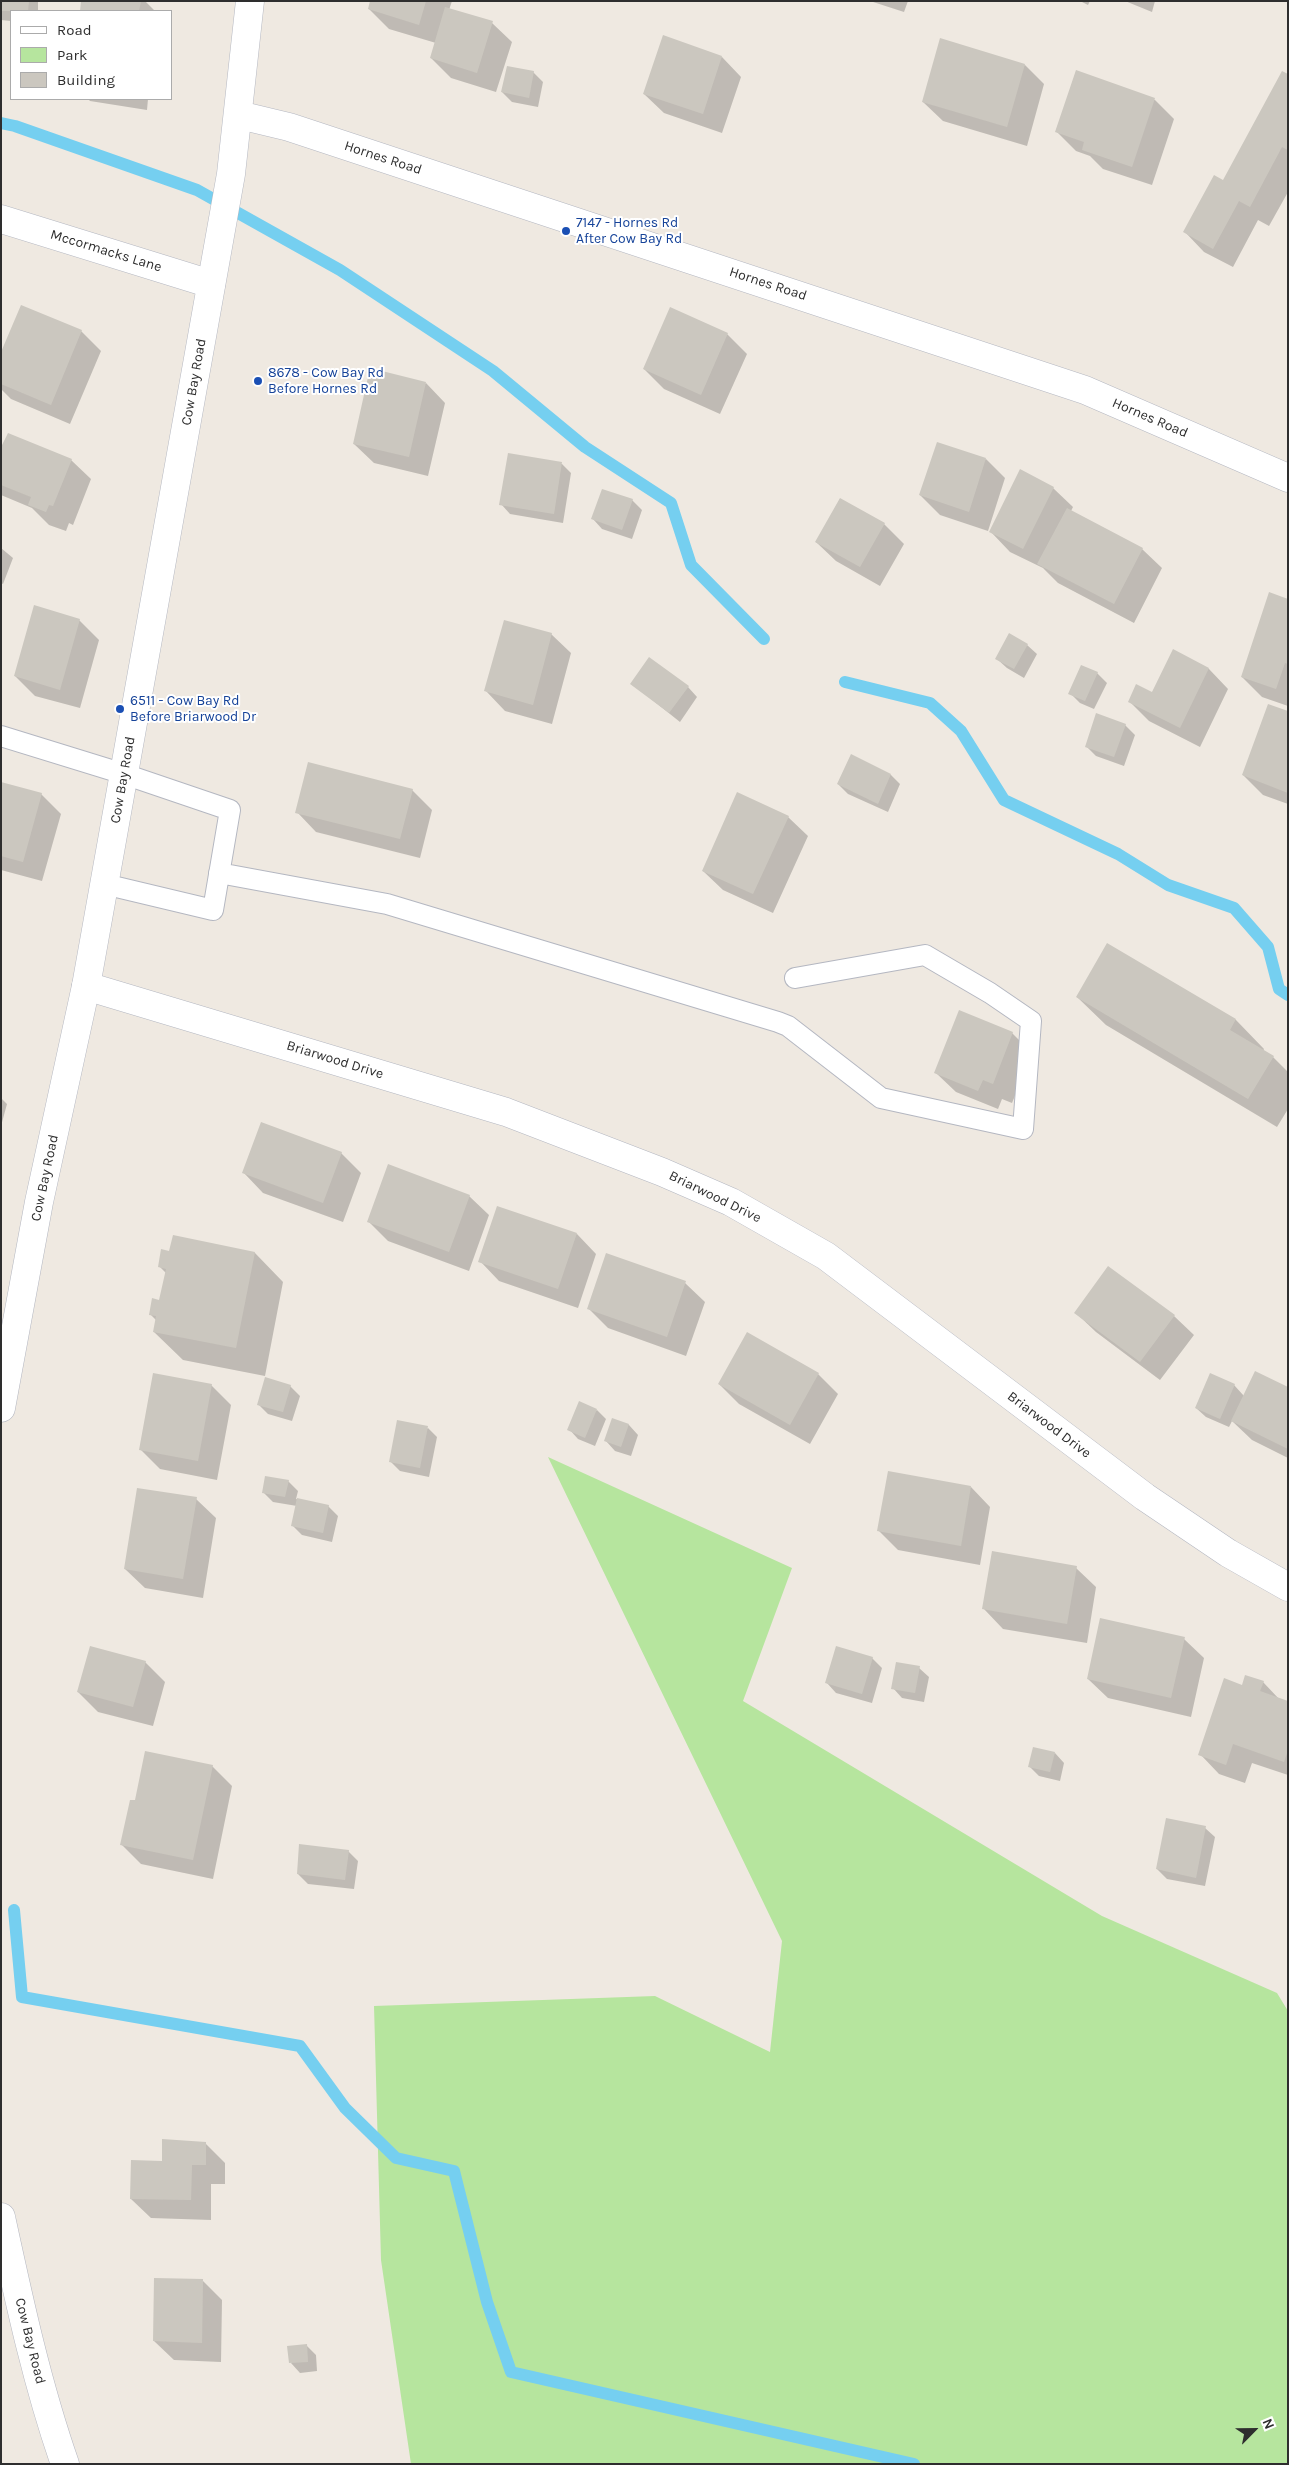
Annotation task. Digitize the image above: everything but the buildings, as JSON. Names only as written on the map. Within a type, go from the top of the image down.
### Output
[{"type":"street","name":"Cow Bay Road","points":[[1,1408],[39,1202],[86,986],[231,174],[239,115],[250,1]]},
{"type":"street","name":"Hornes Road","points":[[239,115],[318,136],[1085,390],[1288,478]]},
{"type":"street","name":"Mccormacks Lane","points":[[1,219],[211,284]]},
{"type":"street","name":"Briarwood Drive","points":[[86,986],[506,1112],[662,1172],[732,1202],[826,1256],[1145,1497],[1228,1553],[1288,1588]]},
{"type":"street","name":"Cow Bay Road","points":[[1,2217],[21,2309],[53,2430],[65,2464]]},
{"type":"lane","points":[[1,736],[124,774],[230,810],[213,910],[104,884]]},
{"type":"lane","points":[[219,873],[387,904],[778,1022],[788,1026],[881,1098],[1024,1129],[1031,1021],[990,993],[925,955],[795,978]]},
{"type":"green space","points":[[548,1457],[792,1568],[743,1701],[1102,1916],[1277,1993],[1288,2011],[1288,2464],[411,2464],[381,2260],[374,2006],[655,1996],[770,2052],[782,1941]]},
{"type":"waterway","points":[[1,123],[15,126],[197,190],[340,270],[493,371],[585,447],[671,503],[691,565],[764,639]]},
{"type":"waterway","points":[[845,682],[930,703],[961,731],[1004,800],[1118,854],[1168,885],[1234,908],[1268,947],[1279,989],[1288,995]]},
{"type":"waterway","points":[[14,1910],[22,1997],[300,2046],[345,2108],[396,2158],[454,2171],[487,2302],[511,2372],[914,2464]]},
{"type":"place","name":"7147 - Hornes Rd After Cow Bay Rd","points":[[566,231]]},
{"type":"place","name":"8678 - Cow Bay Rd Before Hornes Rd","points":[[258,381]]},
{"type":"place","name":"6511 - Cow Bay Rd Before Briarwood Dr","points":[[120,709]]}]
